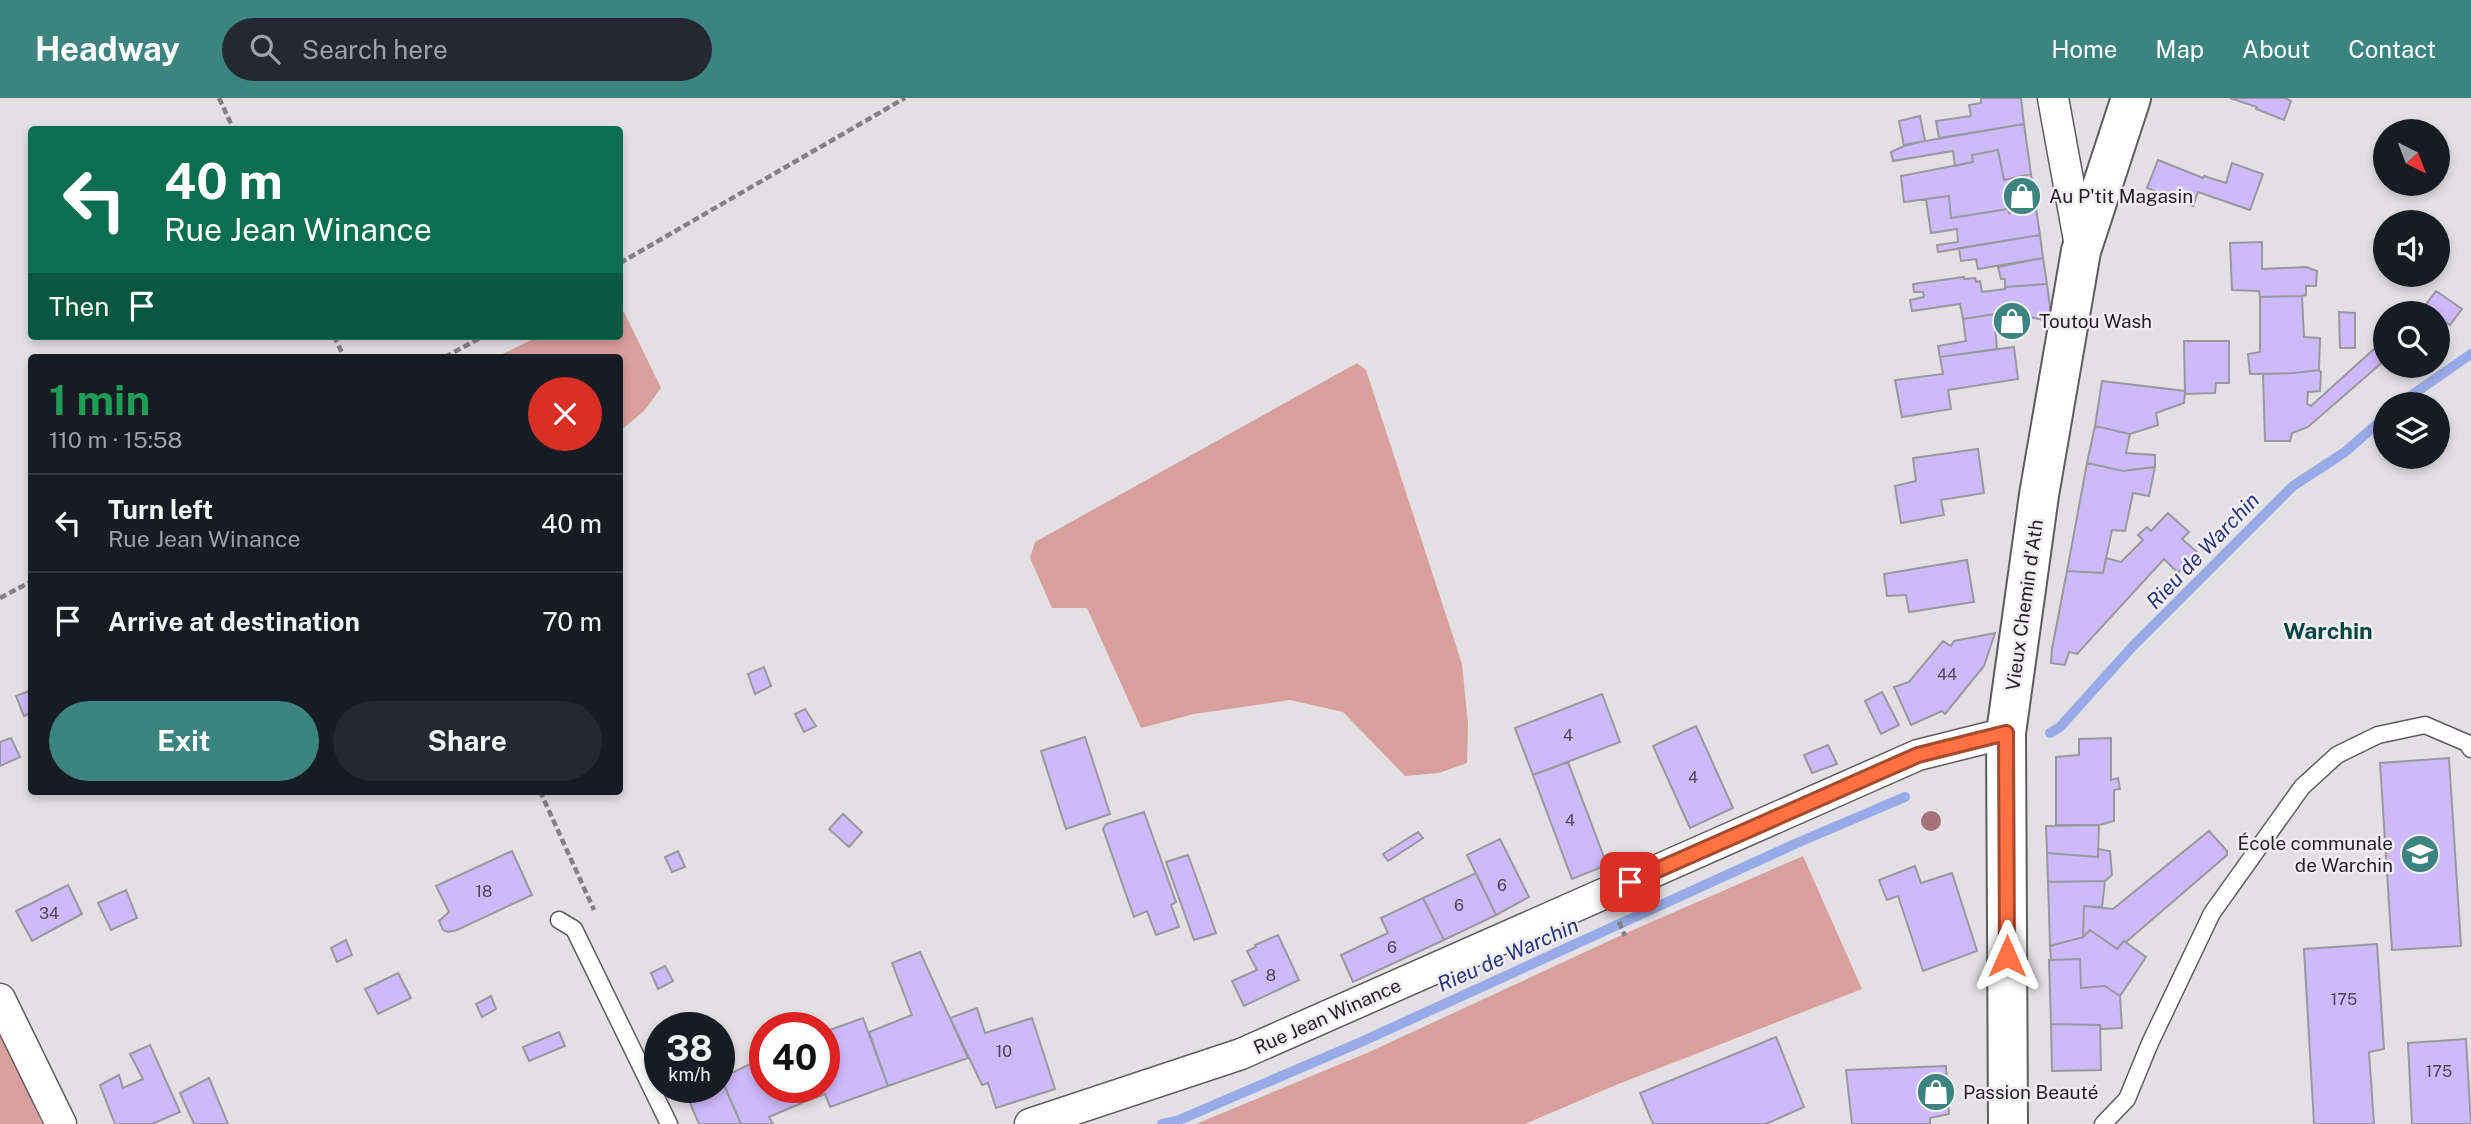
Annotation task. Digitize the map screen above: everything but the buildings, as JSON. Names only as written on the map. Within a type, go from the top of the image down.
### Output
[{"type":"street","points":[[2053,98],[2081,251]]},
{"type":"street","name":"Vieux Chemin d'Ath","points":[[2008,1124],[2006,733],[2039,495],[2081,251],[2132,98]]},
{"type":"street","name":"Rue Jean Winance","points":[[1030,1124],[1241,1054],[1918,755],[2006,733]]},
{"type":"street","points":[[0,999],[61,1124]]},
{"type":"lane","points":[[2103,1124],[2127,1099],[2150,1043],[2212,913],[2302,787],[2337,755],[2378,735],[2425,725],[2467,743],[2471,749]]},
{"type":"lane","points":[[559,920],[574,929],[668,1124]]},
{"type":"path","points":[[219,98],[232,126]]},
{"type":"path","points":[[623,261],[905,98]]},
{"type":"path","points":[[451,354],[477,340]]},
{"type":"path","points":[[0,598],[28,583]]},
{"type":"shaded area","points":[[623,312],[661,388],[644,411],[623,428],[623,354],[502,354],[532,340],[623,340]]},
{"type":"shaded area","points":[[1357,363],[1366,370],[1462,664],[1468,724],[1467,763],[1439,773],[1405,776],[1343,712],[1290,700],[1194,714],[1141,728],[1087,608],[1052,608],[1030,558],[1035,542]]},
{"type":"shaded area","points":[[1803,856],[1862,989],[1616,1085],[1525,1124],[1196,1124],[1367,1053],[1624,934]]},
{"type":"shaded area","points":[[0,1031],[42,1124],[0,1124]]},
{"type":"waterway","name":"Rieu de Warchin","points":[[2416,392],[2471,354]]},
{"type":"waterway","name":"Rieu de Warchin","points":[[2050,733],[2060,727],[2132,647],[2293,486],[2345,452],[2373,428]]},
{"type":"waterway","name":"Rieu de Warchin","points":[[1162,1124],[1179,1120],[1361,1042],[1797,843],[1905,797]]},
{"type":"place","name":"Au P'tit Magasin","points":[[2022,196]]},
{"type":"place","name":"Toutou Wash","points":[[2012,321]]},
{"type":"place","name":"École communale de Warchin","points":[[2420,854]]},
{"type":"place","name":"Passion Beauté","points":[[1936,1092]]},
{"type":"district","name":"Warchin","points":[[2328,631]]},
{"type":"route","points":[[1630,882],[1918,755],[2006,733],[2007,956]]}]
